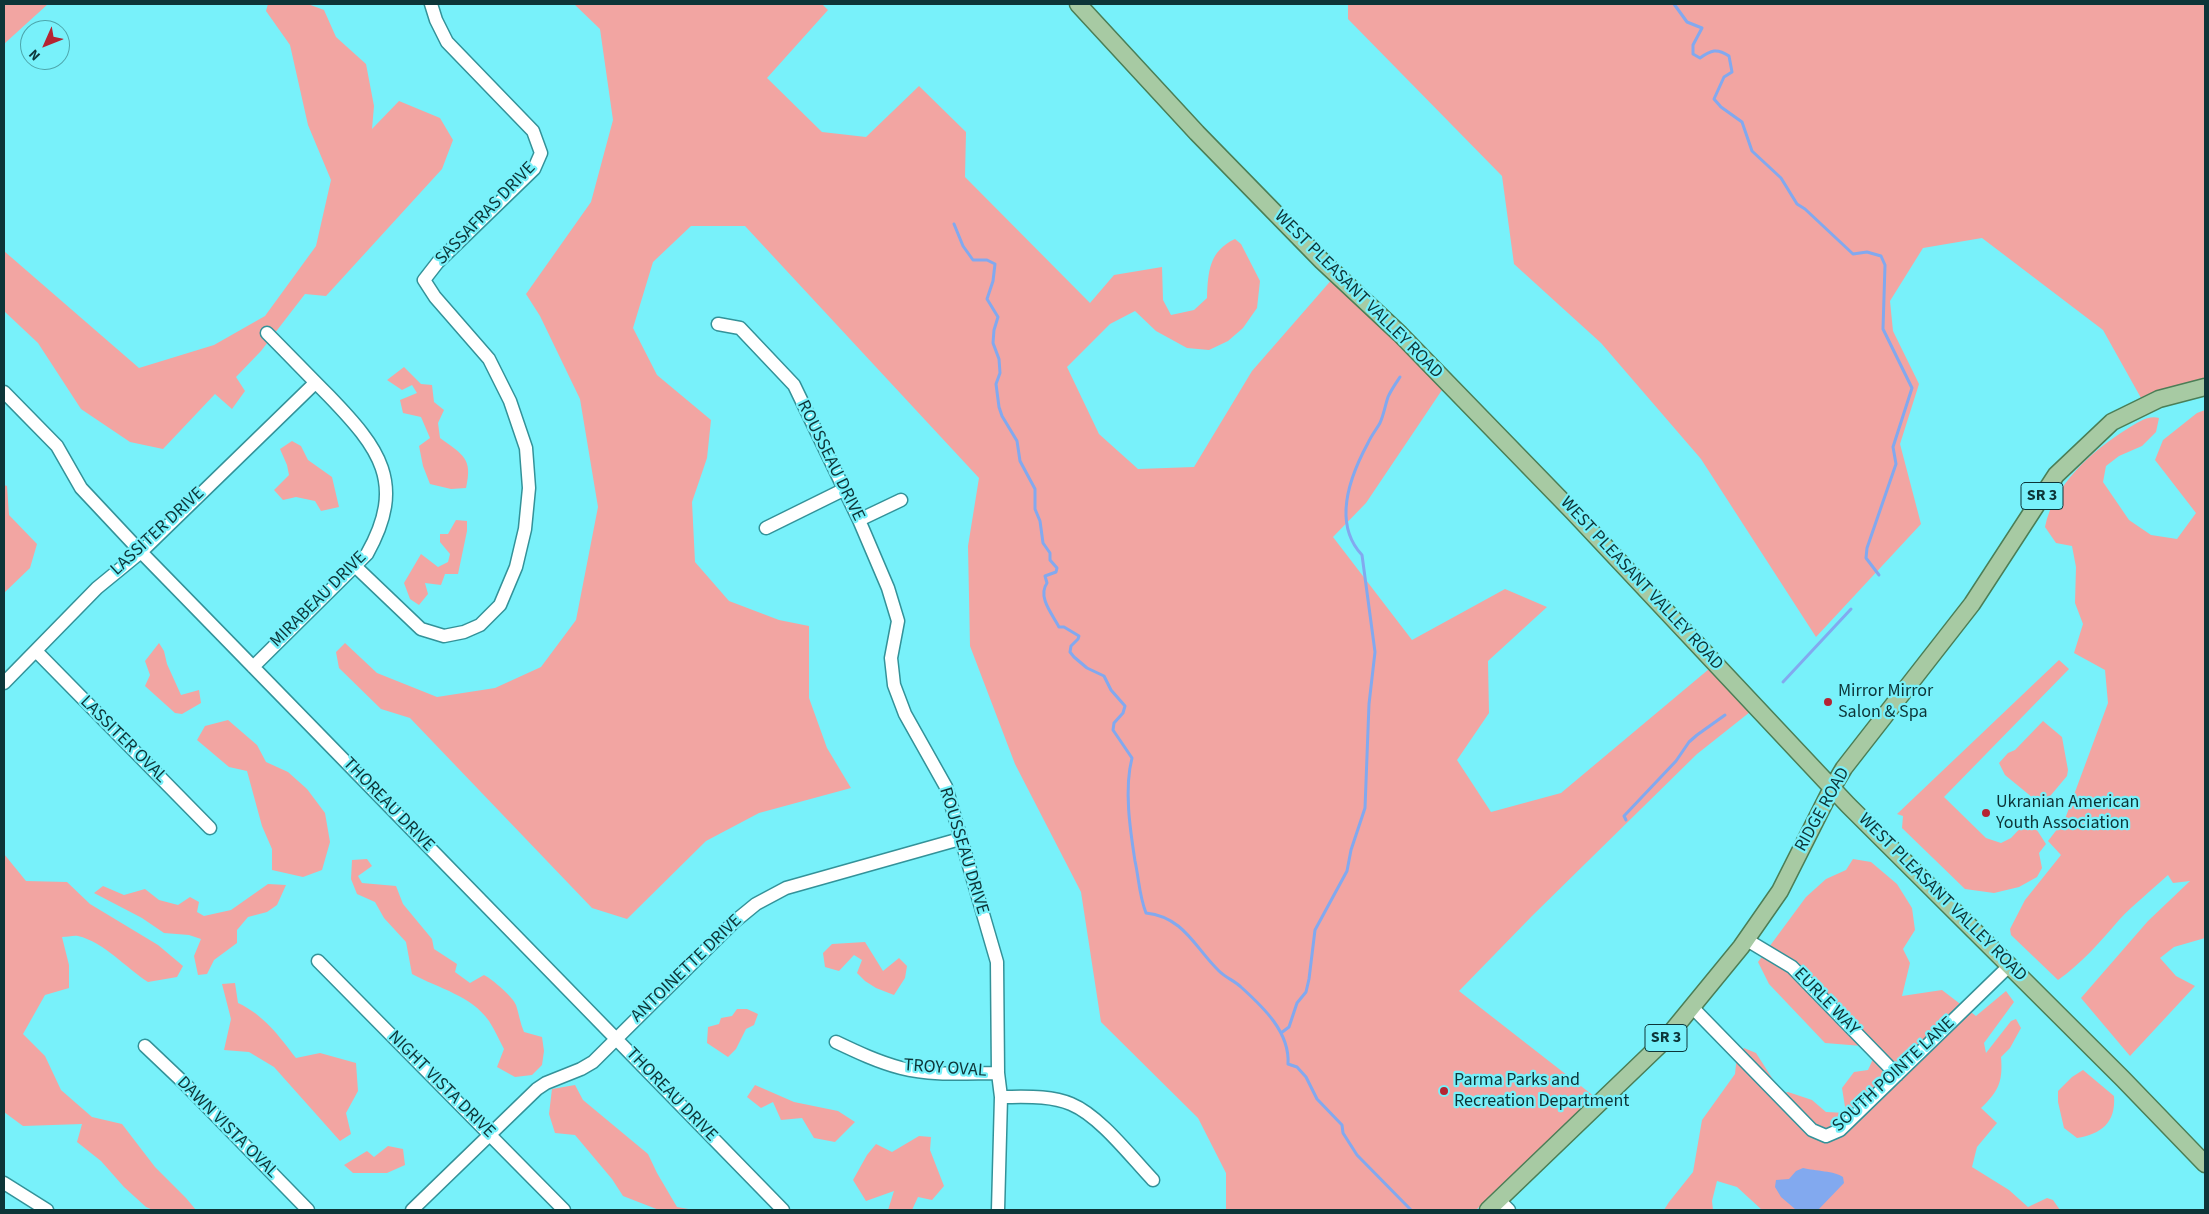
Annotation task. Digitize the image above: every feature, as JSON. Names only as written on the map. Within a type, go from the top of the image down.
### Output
[{"type":"main road","name":"WEST PLEASANT VALLEY ROAD","points":[[1078,4],[1194,130],[1322,261],[1400,334],[1573,512],[1832,788],[2205,1164]]},
{"type":"main road","name":"RIDGE ROAD","points":[[1499,1207],[1664,1041],[1747,940],[1780,892],[1832,788],[1850,761],[1972,604],[2056,475],[2112,422],[2159,399],[2205,387]]},
{"type":"street","name":"SASSAFRAS DRIVE","points":[[356,567],[421,629],[444,636],[464,632],[480,625],[500,605],[516,567],[525,529],[529,488],[526,448],[510,401],[489,358],[435,297],[424,280],[438,262],[534,169],[541,153],[533,131],[447,42],[436,20],[431,4]]},
{"type":"street","name":"ROUSSEAU DRIVE","points":[[718,324],[740,328],[794,384],[859,520],[888,588],[898,622],[891,658],[894,685],[905,714],[946,787],[997,962],[998,1073],[1001,1097],[998,1210]]},
{"type":"street","name":"MIRABEAU DRIVE","points":[[252,667],[356,567],[367,554],[378,535],[384,516],[386,495],[384,479],[375,451],[368,439],[267,333]]},
{"type":"street","name":"LASSITER DRIVE","points":[[4,683],[97,588],[140,552],[316,383]]},
{"type":"street","name":"THOREAU DRIVE","points":[[4,392],[57,446],[81,488],[140,552],[783,1210]]},
{"type":"street","points":[[766,528],[843,490]]},
{"type":"street","points":[[859,520],[901,500]]},
{"type":"street","name":"LASSITER OVAL","points":[[36,651],[210,828]]},
{"type":"street","name":"ANTOINETTE DRIVE","points":[[412,1210],[537,1089],[546,1083],[582,1069],[616,1040],[734,922],[756,904],[786,888],[960,839]]},
{"type":"street","name":"EURLE WAY","points":[[1747,940],[1795,970],[1897,1075]]},
{"type":"street","name":"NIGHT VISTA DRIVE","points":[[318,961],[564,1210]]},
{"type":"street","name":"SOUTH POINTE LANE","points":[[1692,1007],[1818,1134],[1826,1136],[1840,1130],[2010,966]]},
{"type":"street","name":"TROY OVAL","points":[[836,1042],[861,1054],[901,1068],[928,1072],[998,1073]]},
{"type":"street","name":"DAWN VISTA OVAL","points":[[145,1046],[184,1083],[308,1210]]},
{"type":"street","points":[[1001,1097],[1042,1098],[1070,1103],[1092,1115],[1153,1180]]},
{"type":"street","points":[[4,1183],[47,1210]]},
{"type":"shaded area","points":[[4,4],[48,4],[30,20],[20,20],[20,29],[4,44]]},
{"type":"shaded area","points":[[268,4],[308,4],[324,10],[336,37],[366,64],[374,106],[372,129],[399,101],[440,118],[453,140],[442,169],[326,296],[305,294],[261,351],[236,377],[245,391],[232,409],[215,394],[163,449],[130,442],[81,409],[38,343],[4,311],[4,251],[139,368],[214,345],[265,316],[316,246],[331,180],[308,125],[290,45],[266,11]]},
{"type":"shaded area","points":[[574,4],[822,4],[828,10],[767,78],[822,132],[866,137],[919,86],[966,132],[965,177],[1090,303],[1114,275],[1162,267],[1163,300],[1171,315],[1194,310],[1207,298],[1209,271],[1215,256],[1226,244],[1235,239],[1241,244],[1260,281],[1257,308],[1243,328],[1228,341],[1209,350],[1187,348],[1156,331],[1135,311],[1110,324],[1067,367],[1099,434],[1138,469],[1194,467],[1252,371],[1334,277],[1442,390],[1366,503],[1333,537],[1412,640],[1505,589],[1547,607],[1488,661],[1489,713],[1457,760],[1491,812],[1561,793],[1709,669],[1750,712],[1697,754],[1532,916],[1459,991],[1595,1097],[1476,1210],[1226,1210],[1226,1173],[1198,1118],[1101,1022],[1081,892],[1015,764],[970,646],[968,546],[979,478],[745,226],[691,226],[653,262],[633,328],[657,375],[711,420],[707,458],[692,502],[695,562],[729,601],[779,620],[809,626],[809,698],[827,748],[851,788],[759,813],[706,841],[627,919],[592,908],[410,718],[381,709],[339,668],[336,652],[345,643],[377,673],[437,697],[495,688],[541,667],[576,620],[598,507],[580,399],[540,316],[526,294],[591,202],[613,120],[600,29]]},
{"type":"shaded area","points":[[1348,4],[2205,4],[2205,382],[2141,398],[2103,330],[1982,238],[1923,248],[1890,301],[1893,331],[1919,384],[1900,444],[1921,524],[1816,637],[1701,459],[1601,343],[1514,264],[1502,176],[1348,19]]},
{"type":"shaded area","points":[[404,367],[421,384],[432,385],[434,402],[444,410],[438,423],[440,438],[460,453],[467,463],[468,478],[466,488],[451,489],[430,484],[423,466],[419,446],[430,438],[421,417],[403,413],[400,400],[417,393],[412,385],[402,390],[387,380]]},
{"type":"shaded area","points":[[2205,410],[2205,938],[2174,947],[2160,958],[2176,976],[2195,986],[2130,1056],[2081,998],[2148,921],[2190,881],[2173,883],[2168,875],[2125,914],[2083,960],[2058,980],[2011,935],[2010,929],[2025,900],[2061,855],[2048,841],[2065,819],[2108,703],[2105,670],[2074,653],[2083,624],[2075,603],[2076,567],[2072,546],[2056,543],[2045,527],[2057,497],[2076,470],[2088,458],[2127,429],[2143,420],[2155,417],[2159,418],[2156,432],[2142,446],[2119,456],[2106,466],[2103,482],[2129,520],[2151,535],[2177,539],[2196,513],[2155,460],[2163,440],[2197,413]]},
{"type":"shaded area","points":[[292,441],[301,446],[308,460],[332,477],[339,507],[321,511],[315,501],[296,497],[283,500],[274,490],[289,475],[280,449]]},
{"type":"shaded area","points":[[4,485],[7,486],[9,515],[37,544],[30,568],[4,593]]},
{"type":"shaded area","points":[[456,520],[467,521],[467,531],[458,574],[445,574],[441,585],[425,583],[428,594],[419,605],[410,599],[404,583],[421,554],[438,567],[448,562],[450,554],[440,542],[440,534],[448,534]]},
{"type":"shaded area","points":[[159,643],[181,695],[199,690],[201,703],[182,714],[175,713],[145,686],[150,675],[145,661]]},
{"type":"shaded area","points":[[2059,660],[2069,669],[1944,797],[1986,838],[2001,843],[2011,838],[2026,822],[2035,827],[2046,844],[2039,853],[2042,868],[2037,877],[2019,887],[1994,893],[1965,889],[1902,828],[1903,816],[1897,814]]},
{"type":"shaded area","points":[[228,720],[257,745],[266,762],[288,772],[307,789],[325,813],[330,842],[322,870],[303,877],[272,870],[272,849],[262,826],[247,771],[229,767],[197,740],[205,726]]},
{"type":"shaded area","points":[[2043,721],[2062,737],[2068,770],[2067,776],[2046,801],[2041,802],[2033,798],[2005,775],[1999,763],[2008,753],[2015,750]]},
{"type":"shaded area","points":[[4,854],[26,881],[67,882],[90,904],[158,945],[183,966],[177,977],[148,982],[106,950],[88,939],[78,936],[62,937],[69,965],[69,988],[45,995],[23,1034],[45,1056],[61,1090],[92,1117],[122,1124],[155,1167],[196,1210],[153,1210],[146,1207],[124,1187],[101,1161],[77,1142],[82,1124],[23,1126],[4,1112]]},
{"type":"shaded area","points":[[367,859],[372,866],[358,876],[362,883],[396,886],[403,904],[432,939],[434,949],[457,964],[455,972],[470,983],[484,975],[492,980],[507,993],[516,1005],[524,1032],[542,1037],[544,1051],[542,1065],[532,1075],[515,1077],[497,1067],[504,1049],[491,1024],[482,1012],[454,993],[412,974],[406,942],[384,918],[375,902],[357,894],[351,879],[352,860]]},
{"type":"shaded area","points":[[1853,859],[1871,862],[1897,884],[1912,908],[1915,930],[1903,949],[1910,963],[1902,996],[1942,990],[1976,1016],[2006,991],[2014,1002],[1984,1043],[1986,1053],[2011,1021],[2016,1019],[2021,1028],[2010,1048],[2001,1057],[1999,1085],[1981,1108],[1997,1123],[1977,1147],[1972,1167],[2009,1190],[2028,1207],[2047,1198],[2053,1200],[2060,1210],[1762,1210],[1737,1187],[1717,1181],[1712,1201],[1713,1210],[1664,1210],[1693,1172],[1702,1120],[1735,1074],[1737,1055],[1744,1048],[1756,1053],[1774,1081],[1775,1095],[1788,1092],[1812,1100],[1826,1112],[1846,1113],[1842,1088],[1854,1072],[1868,1070],[1873,1059],[1862,1046],[1825,1043],[1769,984],[1758,962],[1806,897],[1826,879],[1846,870]]},
{"type":"shaded area","points":[[268,884],[286,885],[277,905],[267,912],[248,917],[237,930],[237,943],[214,960],[207,974],[198,975],[194,956],[201,939],[189,935],[164,933],[142,918],[94,893],[103,886],[124,895],[145,889],[159,900],[178,905],[190,897],[199,902],[197,912],[204,916],[231,910]]},
{"type":"shaded area","points":[[865,942],[883,971],[899,958],[907,966],[905,978],[894,995],[876,988],[857,973],[862,960],[854,955],[839,971],[825,967],[823,953],[832,944]]},
{"type":"shaded area","points":[[235,983],[238,1003],[263,1020],[296,1058],[320,1053],[356,1063],[358,1091],[346,1113],[351,1134],[340,1141],[274,1067],[249,1052],[224,1050],[231,1019],[222,984]]},
{"type":"shaded area","points":[[737,1009],[747,1009],[758,1014],[754,1025],[746,1029],[736,1049],[728,1057],[707,1043],[708,1027],[719,1024],[721,1018],[732,1016]]},
{"type":"shaded area","points":[[2083,1070],[2114,1096],[2114,1105],[2110,1120],[2105,1126],[2093,1134],[2077,1138],[2064,1128],[2058,1102],[2058,1091],[2072,1077]]},
{"type":"shaded area","points":[[575,1085],[583,1100],[648,1154],[677,1207],[694,1210],[659,1210],[623,1196],[612,1179],[575,1135],[555,1133],[549,1114],[552,1089]]},
{"type":"shaded area","points":[[755,1085],[794,1102],[838,1111],[855,1122],[835,1142],[814,1138],[802,1118],[781,1120],[773,1102],[761,1108],[747,1097]]},
{"type":"shaded area","points":[[919,1136],[931,1137],[930,1150],[944,1186],[932,1200],[918,1197],[912,1210],[888,1210],[894,1191],[866,1201],[853,1180],[867,1155],[876,1144],[892,1152]]},
{"type":"shaded area","points":[[388,1146],[403,1149],[405,1165],[387,1173],[353,1173],[344,1165],[367,1151],[374,1157]]},
{"type":"water","points":[[1803,1168],[1830,1172],[1843,1177],[1844,1183],[1818,1210],[1795,1209],[1781,1197],[1775,1187],[1776,1180],[1789,1179],[1796,1171]]},
{"type":"waterway","points":[[1674,4],[1687,22],[1702,28],[1693,45],[1693,54],[1700,58],[1707,53],[1717,51],[1729,56],[1732,72],[1724,77],[1714,99],[1721,107],[1742,122],[1752,151],[1781,178],[1797,204],[1805,209],[1853,254],[1867,252],[1881,256],[1885,265],[1883,329],[1912,388],[1893,447],[1896,464],[1867,548],[1866,558],[1879,575]]},
{"type":"waterway","points":[[954,224],[963,246],[973,260],[987,260],[995,264],[993,281],[987,299],[998,317],[993,343],[999,359],[1000,373],[996,384],[999,407],[1002,416],[1017,441],[1020,461],[1035,489],[1035,509],[1040,521],[1043,543],[1050,553],[1050,560],[1057,568],[1056,572],[1045,576],[1047,583],[1044,588],[1045,600],[1059,627],[1064,627],[1079,636],[1071,646],[1070,652],[1087,668],[1104,676],[1111,690],[1125,706],[1123,713],[1114,723],[1113,730],[1132,758],[1128,783],[1130,823],[1140,893],[1146,913],[1159,916],[1179,927],[1219,971],[1239,985],[1258,1003],[1274,1021],[1285,1041],[1288,1064],[1297,1067],[1306,1077],[1317,1099],[1342,1125],[1343,1133],[1357,1155],[1411,1210]]},
{"type":"waterway","points":[[1281,1033],[1289,1027],[1297,1003],[1306,992],[1315,930],[1347,871],[1351,850],[1365,808],[1369,704],[1375,652],[1362,555],[1353,542],[1348,529],[1347,499],[1361,456],[1380,423],[1389,394],[1400,377]]},
{"type":"waterway","points":[[1783,682],[1851,609]]},
{"type":"waterway","points":[[1626,820],[1624,816],[1676,761],[1689,742],[1725,715]]},
{"type":"place","name":"Mirror Mirror Salon & Spa","points":[[1828,702]]},
{"type":"place","name":"Ukranian American Youth Association","points":[[1986,813]]},
{"type":"place","name":"Parma Parks and Recreation Department","points":[[1444,1091]]}]
